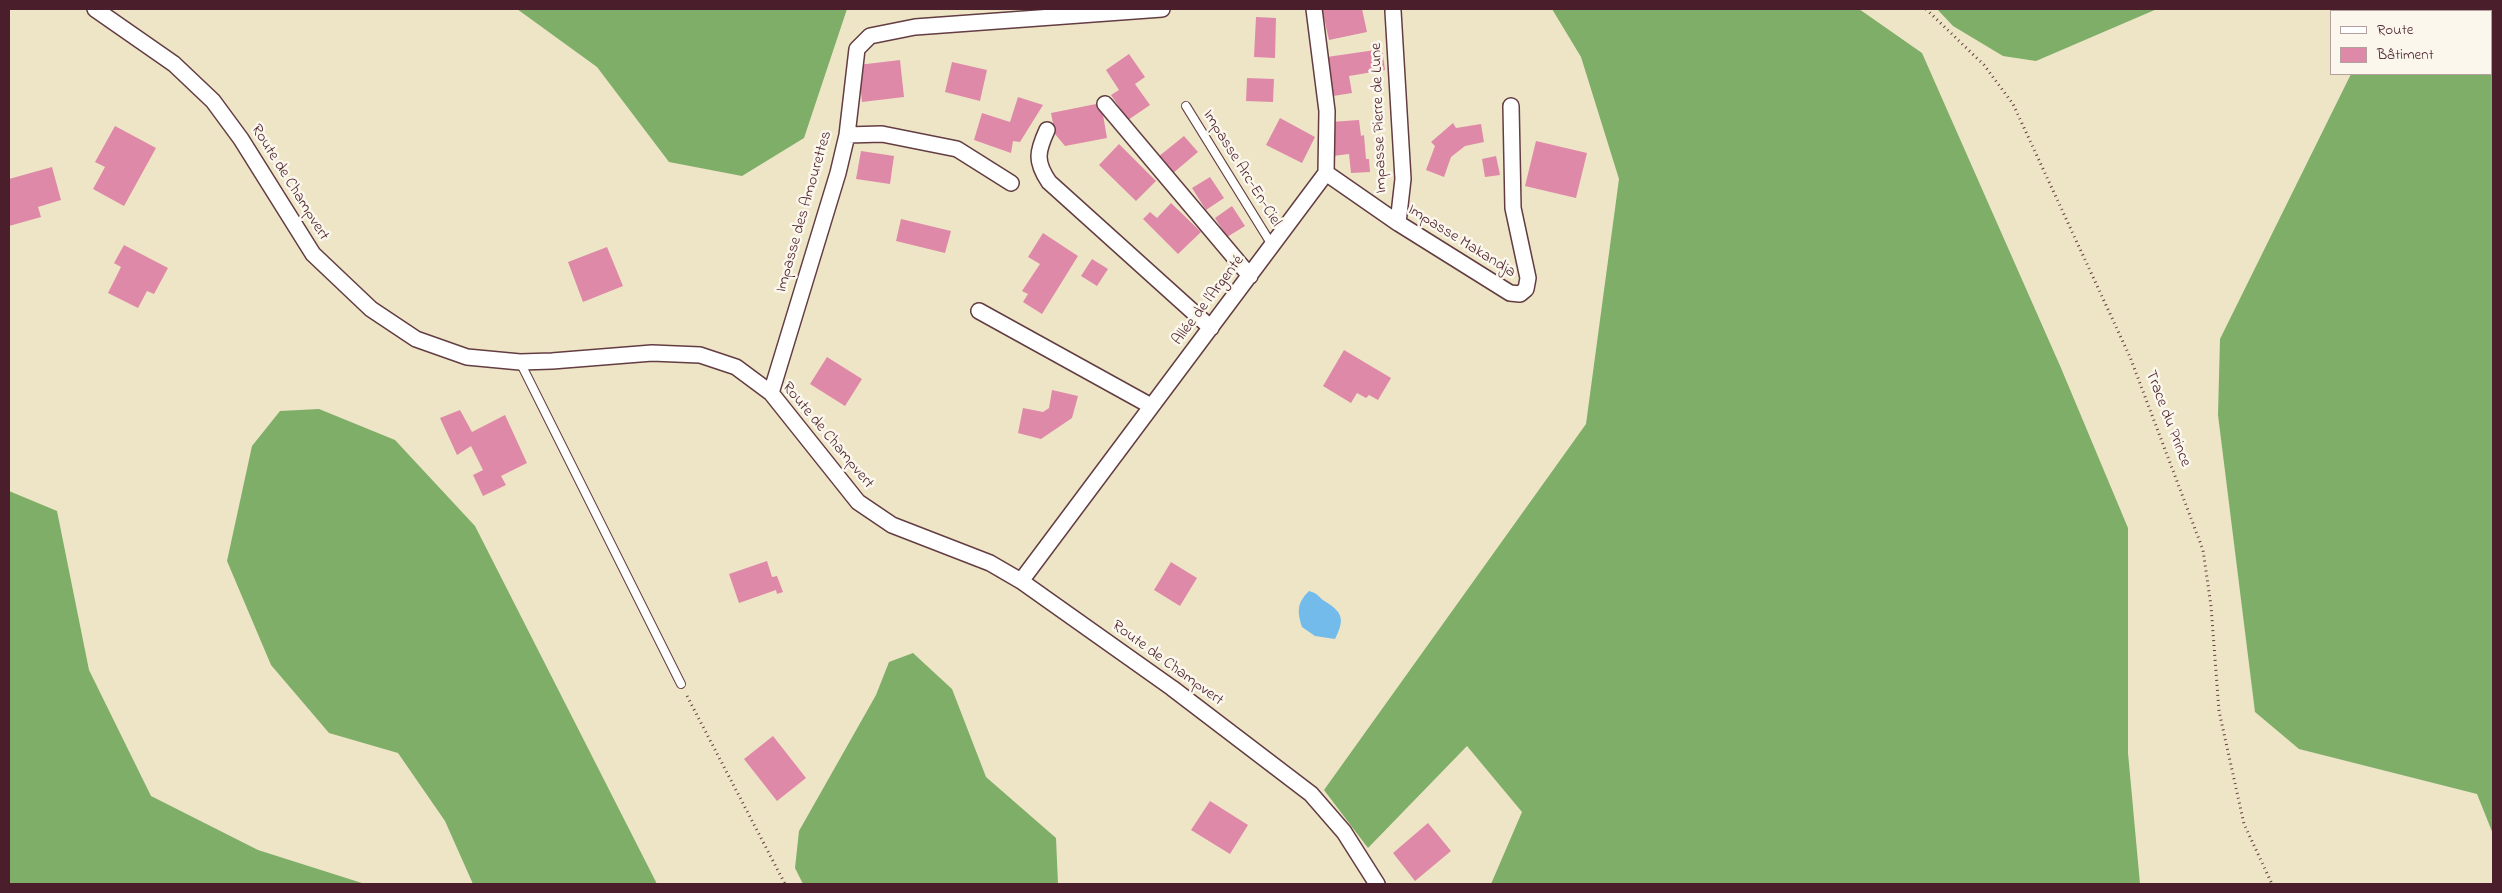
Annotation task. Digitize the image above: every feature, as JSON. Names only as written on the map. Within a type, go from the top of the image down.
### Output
[{"type":"street","name":"Route de Champvert","points":[[94,9],[174,64],[213,101],[241,139],[313,254],[371,309],[416,339],[467,356],[520,362],[652,353],[700,355],[736,367],[771,393],[858,502],[892,525],[990,563],[1021,581],[1172,688],[1311,794],[1344,832],[1377,884]]},
{"type":"street","name":"Impasse des Amourettes","points":[[771,393],[838,172],[847,135],[857,49],[870,36],[915,27],[1162,9]]},
{"type":"street","points":[[1314,9],[1327,111],[1326,173]]},
{"type":"street","name":"Impasse Pierre de Lune","points":[[1393,11],[1403,179],[1398,223]]},
{"type":"street","points":[[1105,104],[1250,276]]},
{"type":"street","name":"Impasse Makandja","points":[[1326,173],[1398,223],[1510,293],[1520,294],[1526,289],[1528,278],[1513,208],[1511,106]]},
{"type":"street","points":[[1047,130],[1039,149],[1040,168],[1049,182],[1211,328]]},
{"type":"street","points":[[847,135],[882,134],[957,149],[1011,183]]},
{"type":"street","name":"Allée de l'Argenté","points":[[1021,581],[1326,173]]},
{"type":"street","points":[[979,311],[1151,406]]},
{"type":"lane","name":"Impasse Arc-En-Ciel","points":[[1186,106],[1272,245]]},
{"type":"lane","points":[[520,362],[681,684]]},
{"type":"path","name":"Trace du Prince","points":[[1926,9],[1984,65],[2013,104],[2130,357],[2203,550],[2211,606],[2219,711],[2244,824],[2272,884]]},
{"type":"path","points":[[681,684],[785,884]]},
{"type":"green space","points":[[517,9],[847,9],[804,138],[742,176],[669,162],[597,67]]},
{"type":"green space","points":[[1552,9],[1859,9],[1922,53],[2061,368],[2128,528],[2128,753],[2140,884],[1491,884],[1522,812],[1467,746],[1368,848],[1324,790],[1586,424],[1619,179],[1581,57]]},
{"type":"green space","points":[[1937,9],[2157,9],[2036,61],[2003,56],[1953,26]]},
{"type":"green space","points":[[2493,9],[2493,834],[2477,794],[2299,749],[2255,712],[2218,415],[2220,339],[2351,75],[2492,75],[2492,10],[2375,10]]},
{"type":"green space","points":[[319,409],[395,440],[475,526],[657,884],[473,884],[445,821],[398,753],[329,733],[271,665],[227,561],[252,446],[280,411]]},
{"type":"green space","points":[[9,491],[57,511],[89,670],[151,796],[258,850],[365,884],[9,884]]},
{"type":"green space","points":[[913,653],[952,689],[986,777],[1056,838],[1058,884],[803,884],[795,868],[799,831],[876,695],[889,662]]},
{"type":"water","points":[[1309,591],[1332,606],[1339,614],[1341,622],[1335,639],[1315,636],[1302,627],[1299,608],[1302,599]]},
{"type":"building","points":[[1322,9],[1362,9],[1367,32],[1329,40]]},
{"type":"building","points":[[1256,17],[1276,18],[1275,58],[1254,57]]},
{"type":"building","points":[[1382,49],[1385,70],[1349,76],[1352,93],[1333,96],[1327,57]]},
{"type":"building","points":[[1129,54],[1145,77],[1135,84],[1150,105],[1128,120],[1111,95],[1119,90],[1106,70]]},
{"type":"building","points":[[900,60],[904,97],[862,102],[858,65]]},
{"type":"building","points":[[952,62],[987,70],[980,101],[945,92]]},
{"type":"building","points":[[1247,78],[1274,79],[1273,102],[1246,101]]},
{"type":"building","points":[[1018,97],[1043,105],[1020,142],[1013,141],[1011,153],[974,140],[982,113],[1010,122]]},
{"type":"building","points":[[1101,103],[1107,138],[1065,146],[1055,134],[1051,113]]},
{"type":"building","points":[[1280,118],[1315,137],[1302,163],[1266,145]]},
{"type":"building","points":[[1359,120],[1361,136],[1364,135],[1366,159],[1369,159],[1370,172],[1351,173],[1349,154],[1333,156],[1330,122]]},
{"type":"building","points":[[1453,123],[1456,128],[1481,124],[1484,142],[1465,146],[1451,157],[1444,177],[1426,170],[1435,146],[1431,142]]},
{"type":"building","points":[[115,126],[156,148],[124,206],[93,189],[105,167],[95,162]]},
{"type":"building","points":[[1184,136],[1198,152],[1172,174],[1158,157]]},
{"type":"building","points":[[1536,141],[1587,153],[1576,198],[1525,186]]},
{"type":"building","points":[[1119,144],[1156,181],[1136,201],[1099,165]]},
{"type":"building","points":[[861,151],[894,156],[890,184],[856,179]]},
{"type":"building","points":[[1496,156],[1500,175],[1485,177],[1482,159]]},
{"type":"building","points":[[52,167],[61,200],[38,207],[41,217],[9,226],[9,179]]},
{"type":"building","points":[[1210,177],[1224,198],[1206,210],[1192,188]]},
{"type":"building","points":[[1171,203],[1201,232],[1178,254],[1143,219],[1150,212],[1157,218]]},
{"type":"building","points":[[1232,206],[1245,226],[1227,237],[1215,218]]},
{"type":"building","points":[[901,219],[951,231],[945,253],[896,241]]},
{"type":"building","points":[[1043,233],[1078,256],[1042,314],[1023,302],[1028,294],[1022,291],[1040,264],[1028,257]]},
{"type":"building","points":[[124,245],[168,268],[154,294],[147,291],[138,308],[108,293],[121,267],[114,263]]},
{"type":"building","points":[[607,247],[623,286],[583,302],[568,262]]},
{"type":"building","points":[[1092,259],[1108,269],[1097,286],[1081,276]]},
{"type":"building","points":[[1344,350],[1391,378],[1378,400],[1369,395],[1366,398],[1357,393],[1351,403],[1323,386]]},
{"type":"building","points":[[827,357],[862,379],[845,406],[810,384]]},
{"type":"building","points":[[1052,390],[1078,396],[1072,418],[1041,439],[1018,433],[1023,408],[1043,412],[1049,408]]},
{"type":"building","points":[[460,410],[472,432],[505,415],[527,463],[501,476],[506,485],[483,496],[473,475],[483,470],[471,446],[457,455],[440,418]]},
{"type":"building","points":[[767,561],[772,577],[777,576],[783,592],[777,594],[776,590],[739,603],[729,574]]},
{"type":"building","points":[[1171,562],[1197,578],[1180,606],[1154,590]]},
{"type":"building","points":[[773,736],[806,778],[777,801],[744,759]]},
{"type":"building","points":[[1210,801],[1248,825],[1230,854],[1191,830]]},
{"type":"building","points":[[1428,823],[1451,851],[1415,881],[1393,853]]}]
